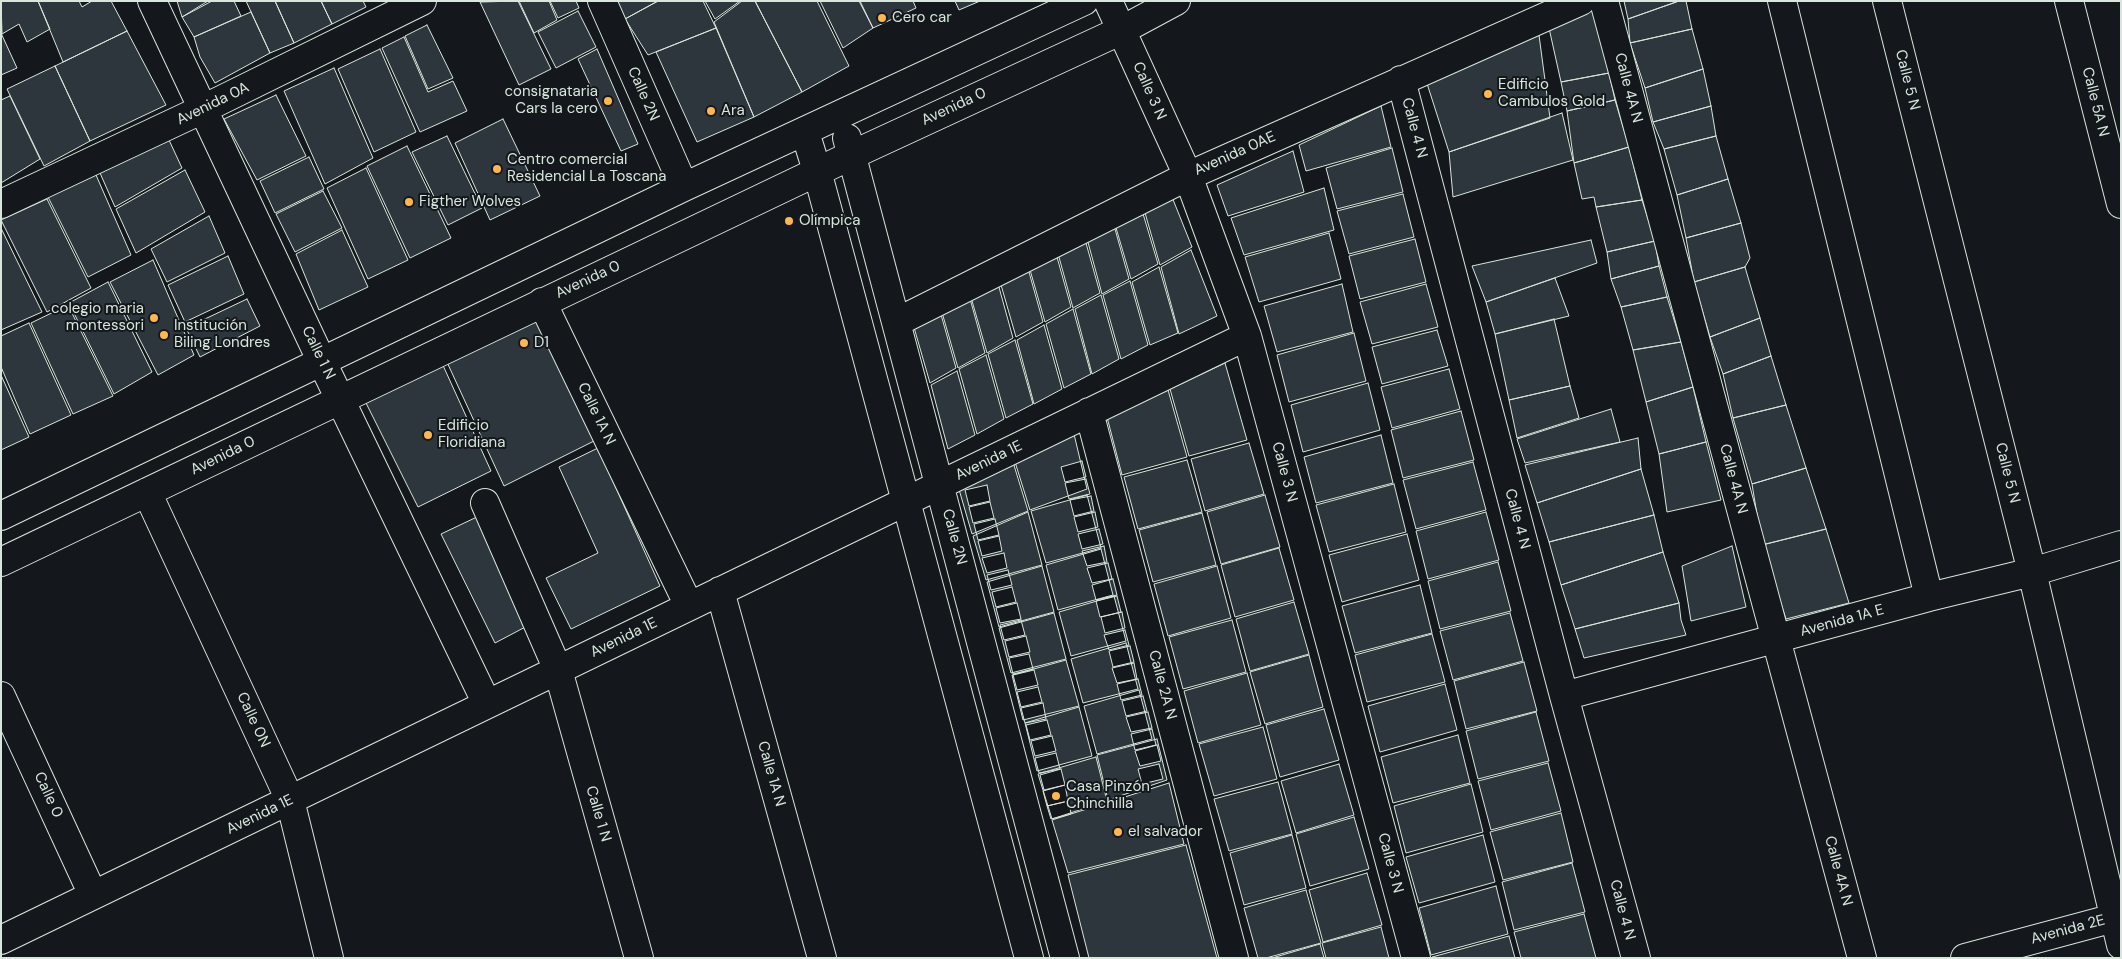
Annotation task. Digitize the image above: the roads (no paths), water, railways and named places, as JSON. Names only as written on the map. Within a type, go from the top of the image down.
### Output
[{"type":"street","name":"Calle 1 N","points":[[152,1],[322,362],[488,704]]},
{"type":"street","name":"Avenida 0A","points":[[1,204],[203,109],[422,1]]},
{"type":"street","name":"Calle 2N","points":[[602,1],[684,187]]},
{"type":"street","points":[[1,516],[684,187],[1084,1]]},
{"type":"street","name":"Calle 3 N","points":[[1108,1],[1188,176],[1247,336],[1416,958]]},
{"type":"street","name":"Avenida 0","points":[[1,562],[852,154],[1122,30],[1176,1]]},
{"type":"street","name":"Avenida 0AE","points":[[897,322],[1188,176],[1581,1]]},
{"type":"street","name":"Calle 4A N","points":[[1604,1],[1862,958]]},
{"type":"street","points":[[1782,1],[1929,597]]},
{"type":"street","name":"Calle 5 N","points":[[1887,1],[2032,572],[2121,945]]},
{"type":"street","name":"Calle 5A N","points":[[2068,1],[2121,204]]},
{"type":"street","name":"Calle 4 N","points":[[1401,80],[1564,696],[1636,958]]},
{"type":"street","name":"Calle 2N","points":[[840,116],[897,322],[1065,958]]},
{"type":"street","points":[[804,132],[817,171],[1029,958]]},
{"type":"street","name":"Calle 1A N","points":[[542,302],[689,606]]},
{"type":"street","name":"Avenida 1E","points":[[1,940],[1247,336]]},
{"type":"street","name":"Calle 2A N","points":[[1089,412],[1234,958]]},
{"type":"street","name":"Calle 0N","points":[[147,492],[290,800],[329,958]]},
{"type":"street","name":"Calle 1 N","points":[[485,503],[558,670],[639,958]]},
{"type":"street","name":"Avenida 1A E","points":[[1564,696],[1929,597],[2032,572],[2121,545]]},
{"type":"street","name":"Calle 1A N","points":[[720,591],[822,958]]},
{"type":"street","name":"Calle 0","points":[[1,696],[93,896]]},
{"type":"street","name":"Avenida 2E","points":[[1965,958],[2114,918]]},
{"type":"place","name":"Cero car","points":[[882,18]]},
{"type":"place","name":"Edificio Cambulos Gold","points":[[1488,94]]},
{"type":"place","name":"consignataria Cars la cero","points":[[608,101]]},
{"type":"place","name":"Ara","points":[[711,111]]},
{"type":"place","name":"Centro comercial Residencial La Toscana","points":[[497,169]]},
{"type":"place","name":"Figther Wolves","points":[[409,202]]},
{"type":"place","name":"Olímpica","points":[[789,221]]},
{"type":"place","name":"colegio maria montessori","points":[[154,318]]},
{"type":"place","name":"Institución Biling Londres","points":[[164,335]]},
{"type":"place","name":"D1","points":[[524,343]]},
{"type":"place","name":"Edificio Floridiana","points":[[428,435]]},
{"type":"place","name":"Casa Pinzón Chinchilla","points":[[1056,796]]},
{"type":"place","name":"el salvador","points":[[1118,832]]}]
